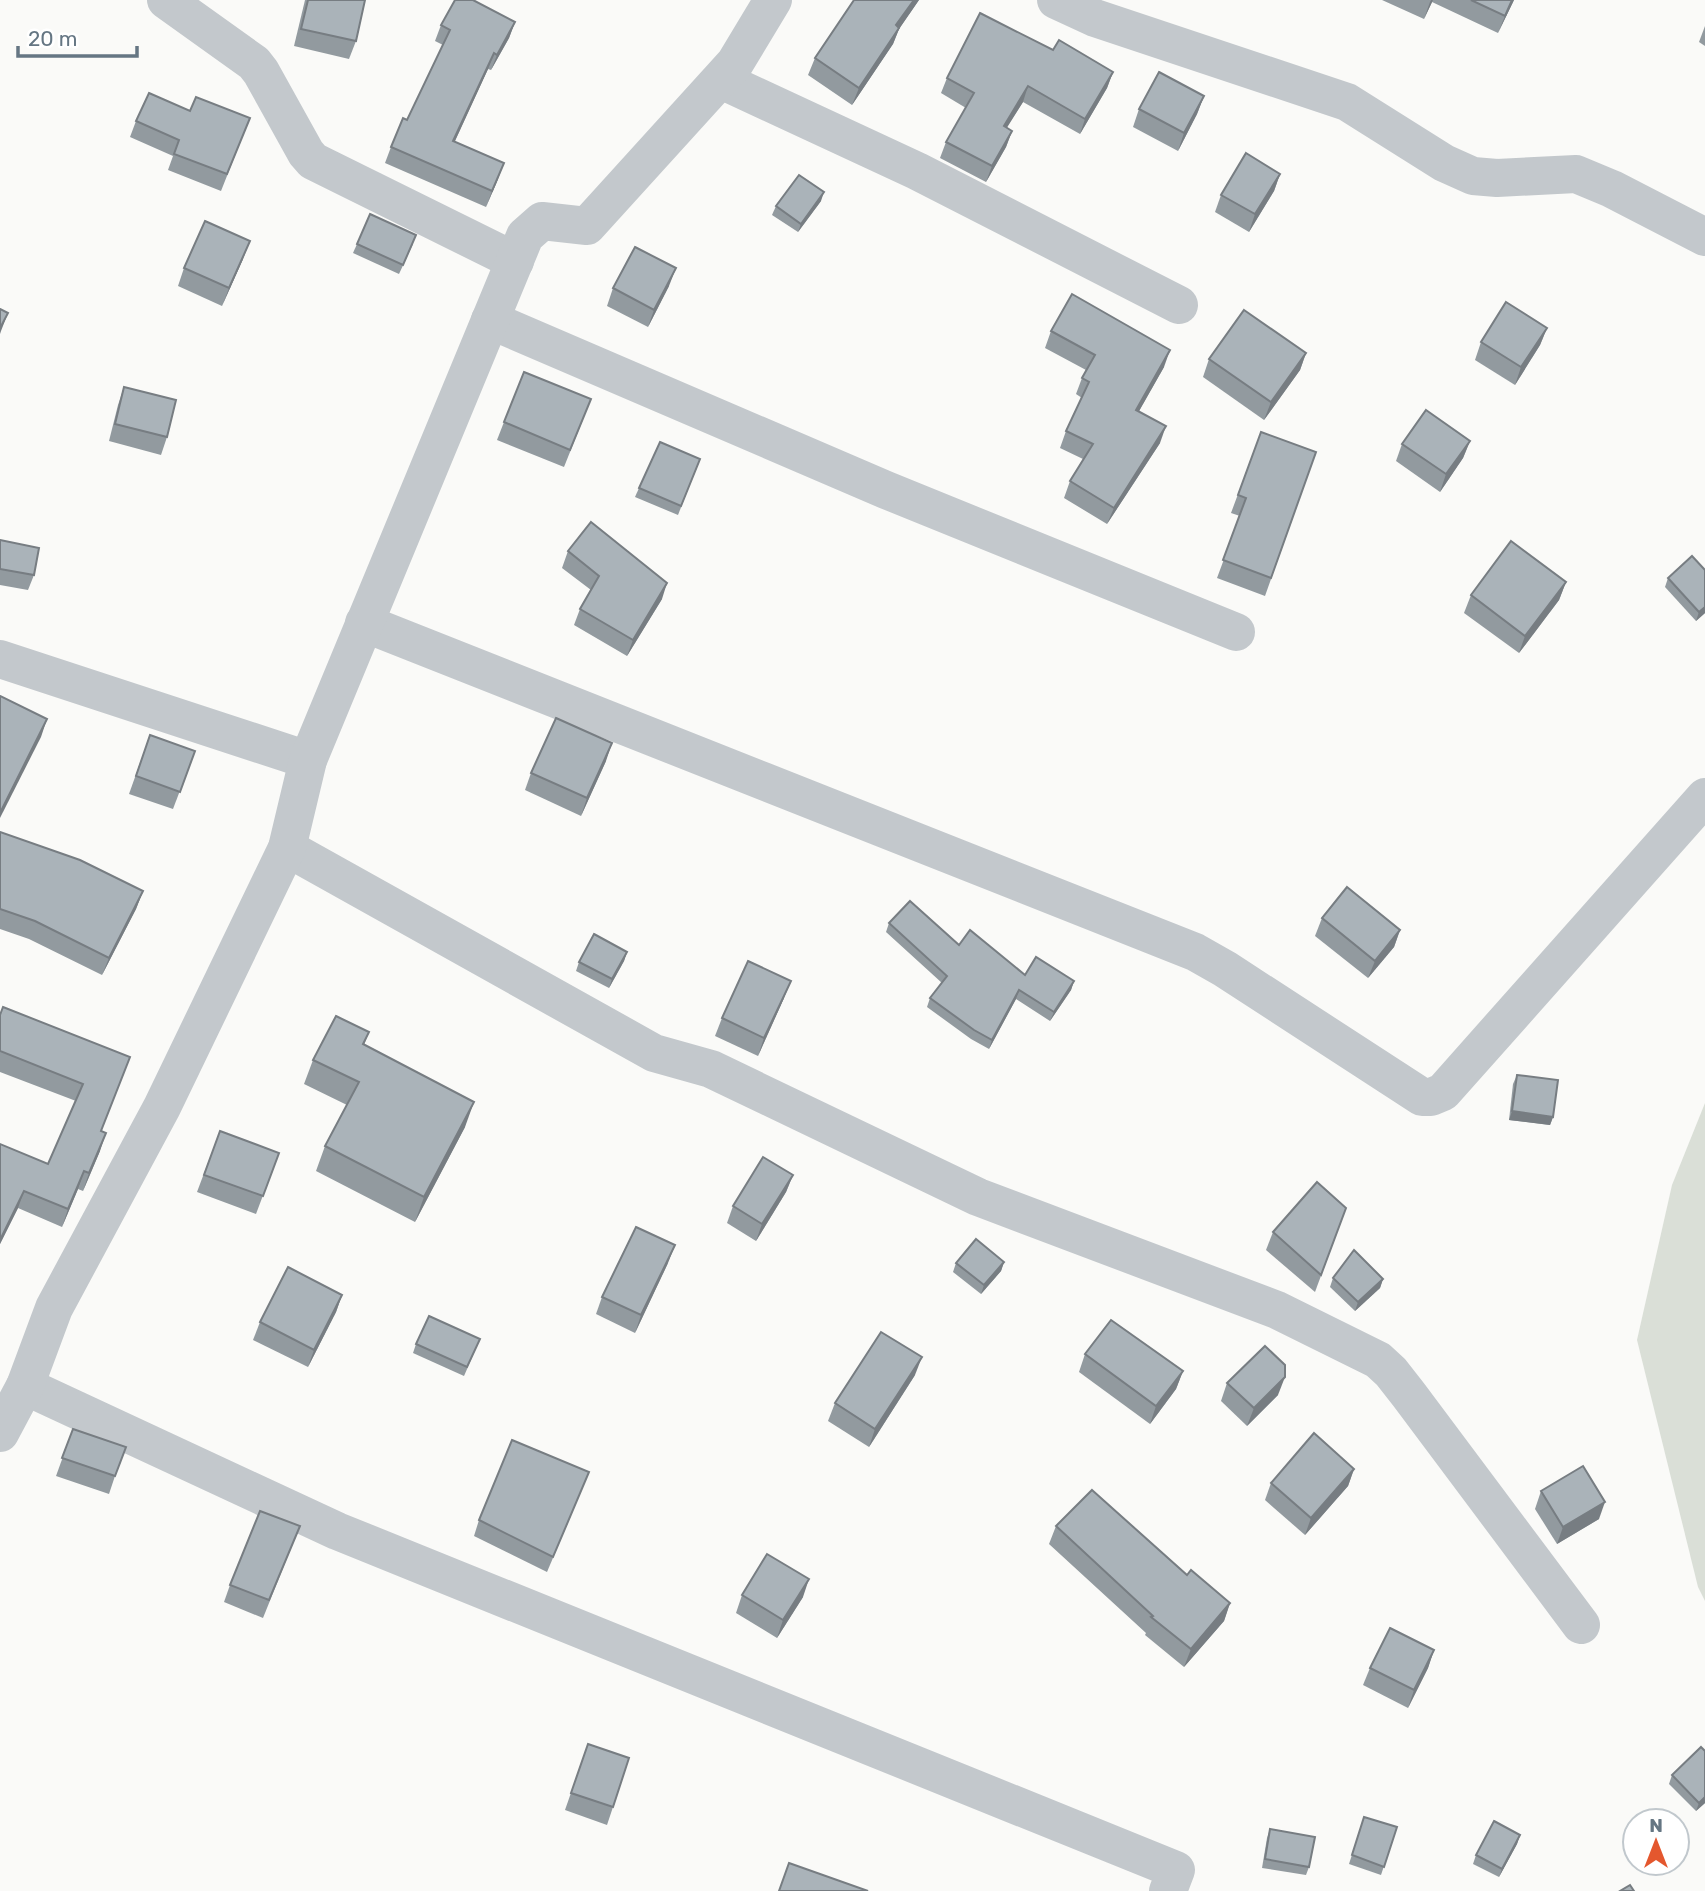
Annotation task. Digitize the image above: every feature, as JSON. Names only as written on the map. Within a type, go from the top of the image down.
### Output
[{"type":"street","points":[[166,0],[254,63],[313,161],[515,261]]},
{"type":"street","points":[[0,1433],[25,1386],[54,1308],[162,1107],[286,849],[307,760],[525,236],[542,221],[587,226],[735,63],[773,0]]},
{"type":"street","points":[[1056,0],[1095,18],[1348,102],[1444,163],[1473,176],[1497,178],[1576,174],[1612,189],[1705,237]]},
{"type":"street","points":[[721,80],[917,171],[1179,305]]},
{"type":"street","points":[[490,320],[886,490],[1236,632]]},
{"type":"street","points":[[364,623],[1195,952],[1226,969],[1422,1097],[1443,1092],[1705,797]]},
{"type":"street","points":[[0,659],[307,760]]},
{"type":"street","points":[[286,849],[654,1053],[711,1069],[978,1197],[1277,1310],[1378,1360],[1409,1395],[1581,1625]]},
{"type":"street","points":[[25,1386],[337,1531],[1176,1870],[1168,1891]]},
{"type":"shaded area","points":[[1705,1103],[1705,1601],[1698,1587],[1637,1340],[1672,1185]]},
{"type":"building","points":[[308,0],[365,0],[356,41],[301,29]]},
{"type":"building","points":[[455,0],[473,0],[515,22],[497,55],[494,53],[453,141],[504,163],[492,191],[391,147],[403,118],[407,120],[450,30],[441,25]]},
{"type":"building","points":[[854,0],[914,0],[896,25],[899,28],[859,88],[815,58]]},
{"type":"building","points":[[1471,0],[1512,0],[1505,16]]},
{"type":"building","points":[[980,13],[1053,50],[1059,40],[1113,72],[1085,119],[1028,86],[1004,126],[1012,131],[992,166],[946,142],[974,93],[947,78]]},
{"type":"building","points":[[1159,72],[1204,96],[1184,133],[1139,109]]},
{"type":"building","points":[[149,93],[190,111],[196,97],[250,118],[227,174],[174,154],[179,140],[136,121]]},
{"type":"building","points":[[1246,153],[1280,174],[1255,214],[1221,195]]},
{"type":"building","points":[[799,175],[824,192],[801,224],[776,206]]},
{"type":"building","points":[[370,214],[416,235],[403,265],[357,244]]},
{"type":"building","points":[[205,221],[250,241],[229,288],[184,268]]},
{"type":"building","points":[[635,247],[676,268],[654,310],[613,288]]},
{"type":"building","points":[[1072,294],[1170,350],[1136,410],[1166,426],[1114,508],[1070,481],[1093,444],[1066,431],[1089,382],[1082,378],[1095,355],[1051,331]]},
{"type":"building","points":[[1506,302],[1547,328],[1521,367],[1481,342]]},
{"type":"building","points":[[0,309],[8,313],[0,328]]},
{"type":"building","points":[[1244,310],[1306,353],[1271,402],[1209,359]]},
{"type":"building","points":[[524,372],[591,399],[570,450],[504,422]]},
{"type":"building","points":[[124,387],[176,400],[167,437],[115,424]]},
{"type":"building","points":[[1426,410],[1470,441],[1446,474],[1402,444]]},
{"type":"building","points":[[1261,432],[1316,452],[1271,578],[1223,560],[1246,498],[1238,495]]},
{"type":"building","points":[[660,442],[700,459],[681,506],[639,488]]},
{"type":"building","points":[[591,522],[667,583],[633,640],[580,609],[599,576],[568,551]]},
{"type":"building","points":[[0,540],[39,548],[34,575],[0,569]]},
{"type":"building","points":[[1511,541],[1566,582],[1525,636],[1471,595]]},
{"type":"building","points":[[1692,556],[1705,570],[1705,607],[1699,612],[1668,578]]},
{"type":"building","points":[[0,696],[47,719],[0,813]]},
{"type":"building","points":[[556,718],[612,743],[587,798],[531,773]]},
{"type":"building","points":[[150,735],[195,751],[180,792],[136,776]]},
{"type":"building","points":[[0,832],[80,860],[143,891],[109,958],[35,921],[0,909]]},
{"type":"building","points":[[1347,887],[1400,930],[1375,961],[1322,918]]},
{"type":"building","points":[[910,901],[959,945],[970,930],[1025,975],[1036,957],[1074,981],[1054,1012],[1019,990],[992,1040],[930,998],[947,976],[889,923]]},
{"type":"building","points":[[594,934],[627,952],[612,979],[579,962]]},
{"type":"building","points":[[748,961],[791,981],[764,1038],[722,1018]]},
{"type":"building","points":[[3,1007],[130,1057],[101,1131],[106,1133],[89,1173],[84,1171],[68,1209],[24,1191],[0,1240],[0,1144],[48,1164],[83,1084],[0,1051],[0,1015]]},
{"type":"building","points":[[336,1016],[369,1032],[363,1044],[474,1102],[424,1197],[325,1146],[359,1082],[313,1060]]},
{"type":"building","points":[[1517,1075],[1558,1080],[1553,1117],[1512,1111]]},
{"type":"building","points":[[220,1131],[279,1153],[263,1196],[204,1175]]},
{"type":"building","points":[[763,1157],[793,1175],[762,1224],[733,1206]]},
{"type":"building","points":[[1317,1182],[1346,1208],[1321,1275],[1273,1232]]},
{"type":"building","points":[[636,1227],[675,1245],[641,1315],[602,1297]]},
{"type":"building","points":[[976,1239],[1004,1262],[984,1285],[956,1263]]},
{"type":"building","points":[[1354,1250],[1383,1279],[1358,1302],[1333,1278]]},
{"type":"building","points":[[288,1267],[342,1295],[314,1350],[260,1322]]},
{"type":"building","points":[[429,1316],[480,1339],[467,1367],[416,1344]]},
{"type":"building","points":[[1111,1320],[1183,1371],[1156,1406],[1085,1354]]},
{"type":"building","points":[[881,1332],[922,1357],[875,1429],[835,1403]]},
{"type":"building","points":[[1265,1346],[1285,1365],[1285,1377],[1254,1408],[1227,1383]]},
{"type":"building","points":[[73,1429],[126,1447],[115,1476],[62,1458]]},
{"type":"building","points":[[1314,1433],[1354,1469],[1311,1518],[1271,1483]]},
{"type":"building","points":[[512,1440],[589,1472],[553,1557],[479,1520]]},
{"type":"building","points":[[1583,1466],[1605,1502],[1563,1527],[1541,1491]]},
{"type":"building","points":[[1092,1490],[1187,1575],[1191,1570],[1230,1603],[1191,1649],[1151,1617],[1153,1616],[1056,1526]]},
{"type":"building","points":[[260,1511],[300,1526],[269,1600],[230,1585]]},
{"type":"building","points":[[767,1554],[809,1579],[783,1620],[742,1595]]},
{"type":"building","points":[[1390,1628],[1434,1650],[1414,1690],[1370,1668]]},
{"type":"building","points":[[588,1744],[629,1758],[613,1807],[571,1793]]},
{"type":"building","points":[[1701,1747],[1705,1751],[1705,1797],[1699,1803],[1672,1775]]},
{"type":"building","points":[[1364,1817],[1397,1827],[1384,1867],[1352,1855]]},
{"type":"building","points":[[1494,1821],[1520,1835],[1502,1869],[1476,1855]]},
{"type":"building","points":[[1270,1829],[1315,1837],[1309,1867],[1265,1859]]},
{"type":"building","points":[[789,1863],[868,1891],[779,1891]]},
{"type":"building","points":[[1630,1885],[1634,1891],[1620,1891]]}]
